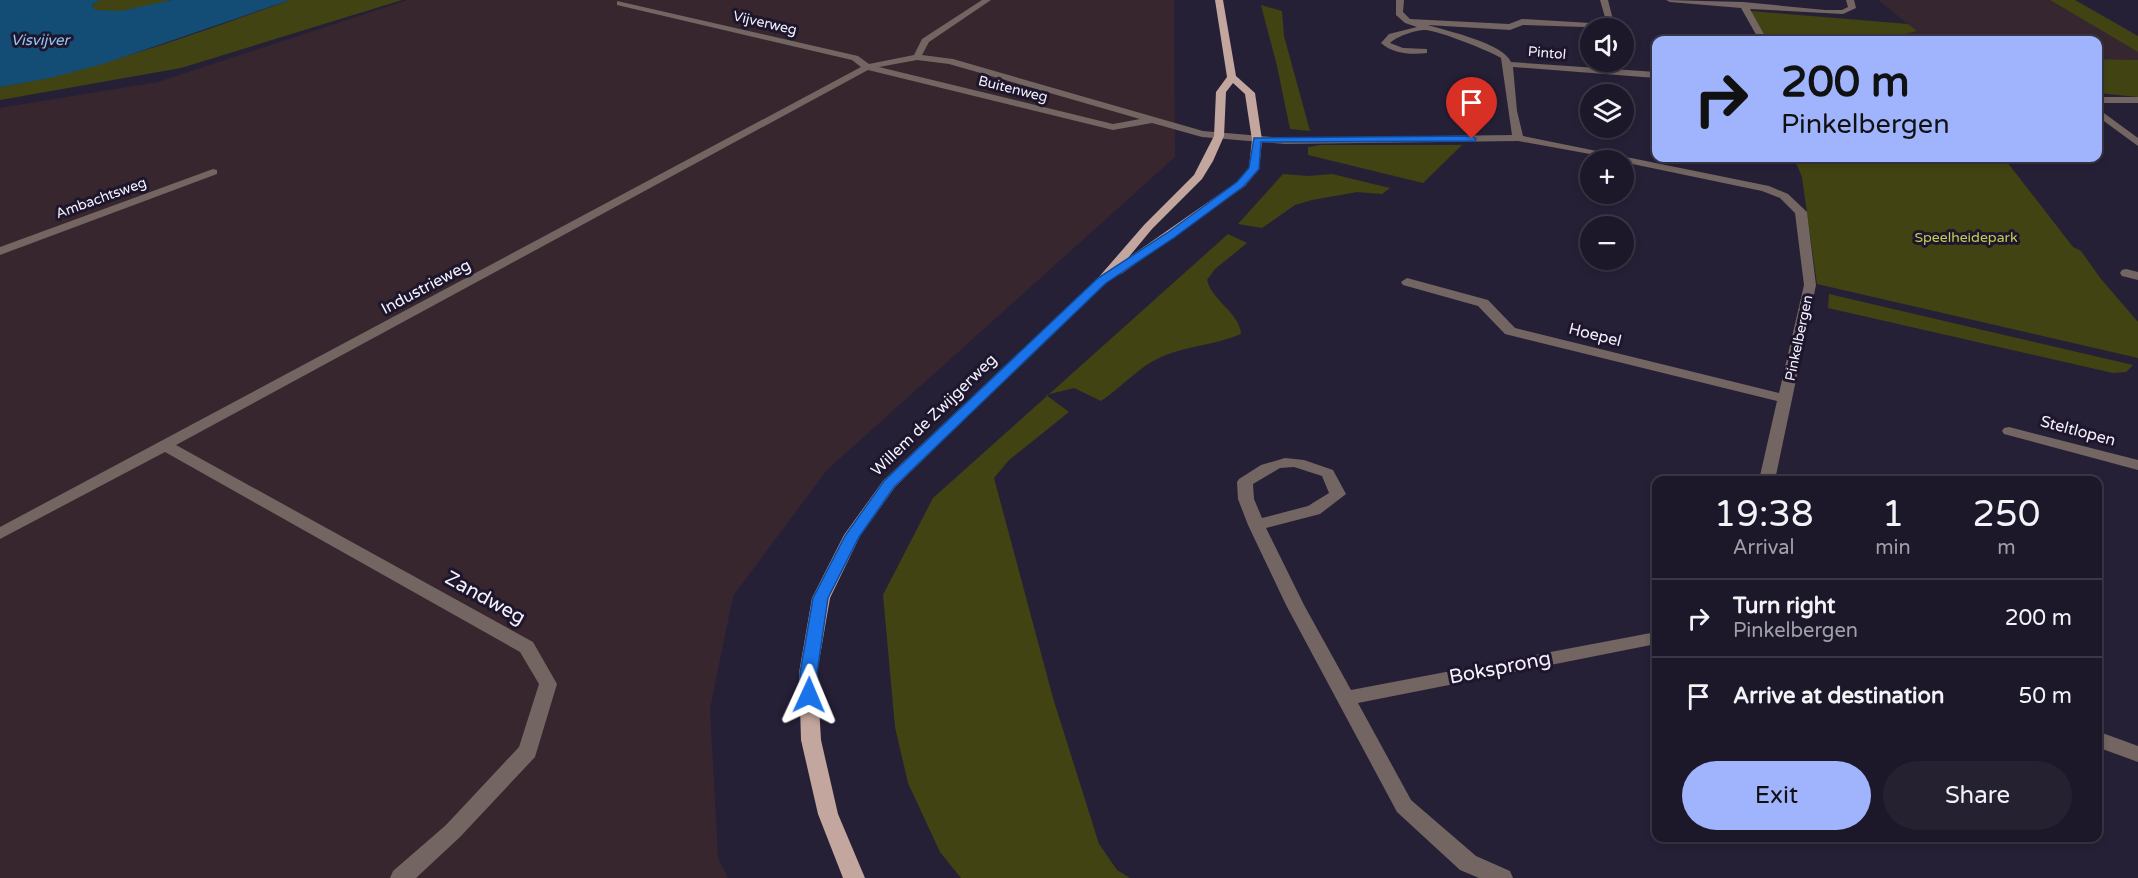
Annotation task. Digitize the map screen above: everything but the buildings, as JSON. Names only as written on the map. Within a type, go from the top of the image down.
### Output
[{"type":"main road","points":[[1219,0],[1232,77]]},
{"type":"main road","name":"Willem de Zwijgerweg","points":[[854,878],[828,814],[811,740],[808,673],[820,598],[852,536],[889,484],[1102,281],[1148,227],[1198,177],[1219,136],[1221,92],[1232,77],[1250,93],[1257,140],[1254,169],[1241,184],[1102,281]]},
{"type":"street","points":[[917,57],[925,41],[987,0]]},
{"type":"street","points":[[1400,0],[1399,13],[1408,21],[1493,49],[1505,57],[1508,64],[1512,111],[1518,138]]},
{"type":"street","points":[[1408,21],[1510,27],[1522,22],[1612,27],[1604,0]]},
{"type":"street","points":[[1670,0],[1825,12],[1843,12],[1852,8],[1850,0]]},
{"type":"street","name":"Vijverweg","points":[[620,3],[855,58],[867,67]]},
{"type":"street","points":[[1743,4],[1761,36]]},
{"type":"street","points":[[1424,51],[1391,48],[1385,43],[1392,36],[1427,27]]},
{"type":"street","name":"Buitenweg","points":[[867,67],[917,57],[950,62],[1202,134],[1257,140]]},
{"type":"street","name":"Pintol","points":[[1508,64],[1652,75]]},
{"type":"street","name":"Buitenweg","points":[[867,67],[1113,127],[1154,120]]},
{"type":"street","name":"Industrieweg","points":[[0,534],[867,67]]},
{"type":"street","points":[[2102,100],[2138,100]]},
{"type":"street","points":[[2102,115],[2138,143]]},
{"type":"street","name":"Pinkelbergen","points":[[1257,140],[1518,138],[1765,188],[1784,196],[1802,212],[1810,285],[1768,476]]},
{"type":"street","name":"Ambachtsweg","points":[[0,251],[213,172]]},
{"type":"street","name":"Hoepel","points":[[1407,282],[1483,303],[1510,331],[1786,399]]},
{"type":"street","name":"Steltlopen","points":[[2009,431],[2138,465]]},
{"type":"street","name":"Zandweg","points":[[166,446],[527,647],[548,684],[528,751],[453,831],[401,878]]},
{"type":"street","points":[[1256,525],[1314,510],[1338,494],[1328,473],[1299,461],[1267,465],[1245,482],[1246,499],[1256,525],[1295,605],[1404,806],[1468,863],[1503,878]]},
{"type":"street","name":"Boksprong","points":[[1345,698],[1652,639]]},
{"type":"street","points":[[2102,741],[2138,754]]},
{"type":"shaded area","points":[[408,0],[1174,0],[1175,157],[827,470],[733,596],[710,709],[718,858],[728,878],[0,878],[0,108],[158,82]]},
{"type":"shaded area","points":[[1878,0],[2050,0],[2138,52],[2138,60],[2102,59],[2102,36],[1898,36],[1917,31]]},
{"type":"green space","points":[[100,0],[172,0],[143,8],[109,12],[99,11],[92,7]]},
{"type":"green space","points":[[290,0],[402,0],[181,68],[0,100],[0,87],[111,61]]},
{"type":"green space","points":[[2050,0],[2075,0],[2138,36],[2138,52]]},
{"type":"green space","points":[[1261,5],[1282,11],[1284,36],[1310,131],[1290,129]]},
{"type":"green space","points":[[1751,11],[1908,24],[1917,31],[1898,36],[1762,36]]},
{"type":"green space","points":[[2102,59],[2138,60],[2138,97],[2102,93]]},
{"type":"green space","points":[[1321,145],[1462,145],[1423,183],[1308,155],[1308,147]]},
{"type":"green space","name":"Speelheidepark","points":[[1796,162],[2007,162],[2073,247],[2081,251],[2101,279],[2138,322],[2138,358],[1817,284],[1802,177]]},
{"type":"green space","points":[[1283,174],[1308,176],[1332,174],[1390,188],[1382,194],[1357,192],[1295,205],[1262,228],[1238,224]]},
{"type":"green space","points":[[1228,234],[1247,243],[1215,269],[1207,280],[1214,294],[1236,320],[1241,334],[1161,357],[1145,366],[1101,401],[1074,388],[1049,394]]},
{"type":"green space","points":[[1829,294],[2133,365],[2126,372],[2113,373],[1828,308]]},
{"type":"green space","points":[[1047,396],[1069,412],[1009,460],[994,478],[1053,698],[1099,844],[1117,870],[1130,878],[961,878],[940,852],[908,783],[895,727],[883,595],[933,498]]},
{"type":"water","name":"Visvijver","points":[[0,0],[100,0],[92,7],[97,10],[121,11],[172,0],[290,0],[103,64],[50,78],[0,87]]},
{"type":"route","points":[[809,695],[808,673],[820,598],[852,536],[889,484],[1102,281],[1241,184],[1254,169],[1257,140],[1472,139]]}]
